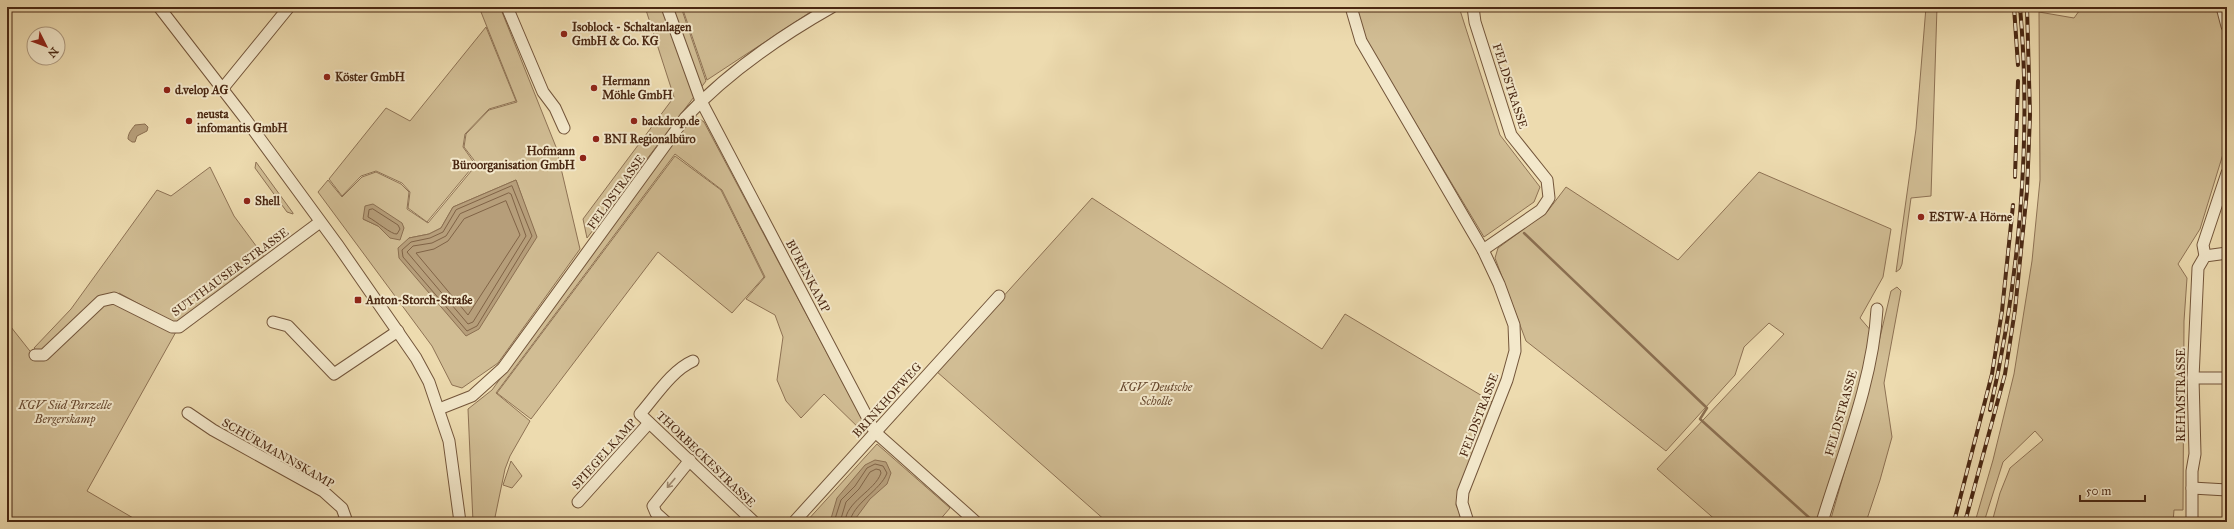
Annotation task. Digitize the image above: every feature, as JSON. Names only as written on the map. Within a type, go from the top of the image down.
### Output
[{"type":"street","points":[[159,7],[223,88],[320,222],[398,331],[429,382],[439,409],[452,455],[460,522]]},
{"type":"street","points":[[223,88],[289,7]]},
{"type":"street","points":[[507,7],[543,92],[555,108],[564,128]]},
{"type":"street","name":"BURENKAMP","points":[[667,7],[701,101],[875,432],[976,522]]},
{"type":"street","name":"FELDSTRASSE","points":[[439,409],[472,396],[503,368],[685,118],[701,101],[766,48],[832,7]]},
{"type":"street","name":"FELDSTRASSE","points":[[1351,7],[1361,41],[1483,250],[1500,284],[1514,325],[1515,351],[1507,380],[1463,492],[1462,503],[1468,522]]},
{"type":"street","name":"FELDSTRASSE","points":[[1473,7],[1475,22],[1511,135],[1547,180],[1549,198],[1541,210],[1483,250]]},
{"type":"street","points":[[2222,7],[2227,26]]},
{"type":"street","points":[[2227,173],[2203,245],[2205,256],[2227,253]]},
{"type":"street","name":"SUTTHAUSER STRASSE","points":[[35,355],[44,355],[102,301],[114,298],[172,327],[179,328],[320,222]]},
{"type":"street","name":"REHMSTRASSE","points":[[2192,522],[2192,488],[2195,454],[2193,378],[2198,268],[2205,256]]},
{"type":"street","name":"BRINKHOFWEG","points":[[794,522],[999,296]]},
{"type":"street","name":"FELDSTRASSE","points":[[1822,522],[1860,397],[1876,333],[1877,309]]},
{"type":"street","points":[[273,322],[288,326],[334,374],[398,331]]},
{"type":"street","name":"SPIEGELKAMP","points":[[640,414],[676,374],[686,364],[693,361]]},
{"type":"street","points":[[2193,378],[2227,378]]},
{"type":"street","name":"SCHÜRMANNSKAMP","points":[[188,413],[213,430],[323,491],[342,508],[347,522]]},
{"type":"street","name":"THORBECKESTRASSE","points":[[640,414],[754,522]]},
{"type":"street","name":"SPIEGELKAMP","points":[[578,502],[649,422]]},
{"type":"street","points":[[666,522],[656,513],[653,506],[690,460]]},
{"type":"street","points":[[2192,488],[2227,490]]},
{"type":"green space","points":[[479,7],[500,7],[556,147],[580,249],[498,363],[462,388],[452,385],[432,346],[318,192],[328,180],[342,197],[362,177],[376,172],[401,184],[409,192],[407,209],[428,223],[477,164],[464,147],[466,134],[489,110],[517,102]],"holes":[[[516,180],[536,237],[409,238],[429,234],[441,228],[453,207]],[[363,219],[404,228],[390,238],[378,226]]]},
{"type":"green space","points":[[645,7],[681,7],[706,81],[587,238],[583,219],[674,97]]},
{"type":"green space","points":[[682,7],[818,7],[707,80]]},
{"type":"green space","points":[[1355,7],[1459,7],[1500,135],[1540,187],[1534,202],[1484,237],[1365,39]]},
{"type":"green space","points":[[1926,7],[1937,7],[1931,196],[1911,198],[1902,264],[1900,269],[1896,272],[1916,129]]},
{"type":"green space","points":[[2082,7],[2217,7],[2227,48],[2227,141],[2200,229],[2178,264],[2187,278],[2184,321],[2183,510],[2174,510],[2173,522],[1992,522],[2000,493],[2010,468],[2043,440],[2035,431],[2003,462],[1984,522],[1975,522],[1993,460],[2014,374],[2032,261],[2040,180],[2039,12],[2074,18]]},
{"type":"green space","points":[[486,27],[516,101],[489,109],[465,134],[463,147],[475,164],[427,222],[408,208],[410,192],[402,183],[376,171],[361,176],[342,196],[329,179],[386,108],[410,121]]},
{"type":"green space","points":[[697,117],[704,122],[869,432],[866,435],[824,394],[801,418],[786,401],[777,380],[783,337],[775,315],[746,299],[765,277],[722,190],[675,154],[496,393],[530,421],[510,456],[505,469],[494,522],[473,522],[468,409],[492,390],[689,120]]},
{"type":"green space","points":[[675,156],[721,190],[764,277],[732,313],[658,252],[531,419],[497,393]]},
{"type":"green space","points":[[256,162],[293,214],[287,212],[255,168]]},
{"type":"green space","name":"KGV Süd Parzelle Bergerskamp","points":[[210,167],[234,216],[265,258],[176,324],[119,293],[115,298],[177,330],[87,491],[140,522],[7,522],[7,322],[37,360],[43,356],[34,348],[71,309],[157,190],[171,196]]},
{"type":"green space","points":[[1759,172],[1891,229],[1883,277],[1860,318],[1872,332],[1857,397],[1819,519],[1809,522],[1718,522],[1657,469],[1784,334],[1769,323],[1744,347],[1735,375],[1666,451],[1526,341],[1495,258],[1498,248],[1547,212],[1566,187],[1678,260]]},
{"type":"green space","name":"KGV Deutsche Scholle","points":[[1092,198],[1322,349],[1345,314],[1494,403],[1458,496],[1456,505],[1464,522],[1107,522],[936,371]]},
{"type":"green space","points":[[1897,287],[1901,291],[1884,383],[1892,437],[1880,480],[1866,522],[1830,522],[1865,400],[1891,291]]},
{"type":"green space","points":[[877,444],[950,508],[938,522],[806,522]]},
{"type":"green space","points":[[511,461],[522,476],[512,488],[503,485]]},
{"type":"water","points":[[145,124],[148,127],[147,131],[137,136],[135,142],[128,139],[129,133],[135,125]]},
{"type":"water","points":[[516,180],[537,237],[479,329],[466,336],[399,258],[398,248],[409,238],[429,234],[441,228],[453,207]]},
{"type":"water","points":[[373,204],[402,223],[404,228],[400,240],[390,238],[378,226],[363,219],[365,206]]},
{"type":"water","points":[[875,460],[886,462],[891,473],[887,484],[870,499],[853,522],[830,522],[837,498],[865,465]]},
{"type":"waterway","points":[[1524,233],[1707,408],[1700,419],[1814,522]]},
{"type":"railway","points":[[2014,7],[2018,65]]},
{"type":"railway","points":[[1990,410],[2009,312],[2020,210],[2024,107],[2020,7]]},
{"type":"railway","points":[[1965,522],[2005,374],[2015,310],[2027,191],[2030,115],[2027,7]]},
{"type":"railway","points":[[2015,177],[2018,81]]},
{"type":"railway","points":[[1954,522],[1992,374],[2002,311],[2013,205]]},
{"type":"place","name":"Isoblock - Schaltanlagen GmbH & Co. KG","points":[[564,34]]},
{"type":"place","name":"Köster GmbH","points":[[327,77]]},
{"type":"place","name":"Hermann Möhle GmbH","points":[[594,88]]},
{"type":"place","name":"d.velop AG","points":[[167,90]]},
{"type":"place","name":"neusta infomantis GmbH","points":[[189,121]]},
{"type":"place","name":"backdrop.de","points":[[634,121]]},
{"type":"place","name":"BNI Regionalbüro","points":[[596,139]]},
{"type":"place","name":"Hofmann Büroorganisation GmbH","points":[[583,158]]},
{"type":"place","name":"Shell","points":[[247,201]]},
{"type":"place","name":"ESTW-A Hörne","points":[[1921,217]]},
{"type":"place","name":"Anton-Storch-Straße","points":[[358,300]]}]
